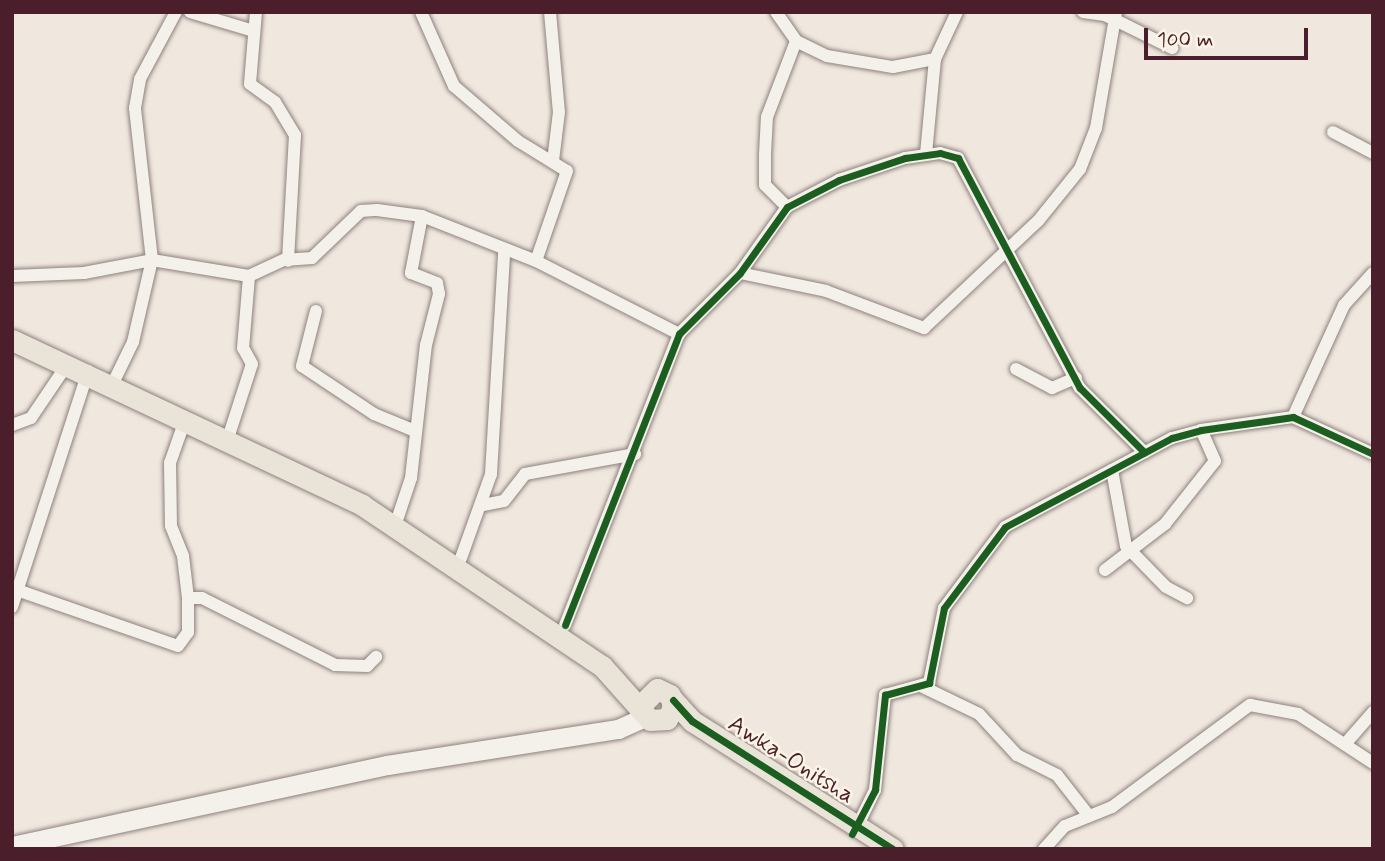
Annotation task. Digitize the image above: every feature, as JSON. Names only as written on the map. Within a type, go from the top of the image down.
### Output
[{"type":"main road","points":[[12,330],[88,375],[184,423],[362,505],[522,608],[602,666],[649,708]]},
{"type":"main road","points":[[12,340],[64,369],[114,381],[320,472],[398,517],[565,625],[649,708]]},
{"type":"main road","name":"Awka-Onitsha","points":[[649,708],[671,714],[673,700],[692,721],[856,830],[872,849]]},
{"type":"main road","points":[[12,846],[387,765],[608,732],[649,708]]},
{"type":"main road","name":"Awka-Onitsha","points":[[649,708],[893,849]]},
{"type":"street","points":[[114,381],[133,342],[152,260],[135,108],[140,79],[176,12]]},
{"type":"street","points":[[190,12],[250,30]]},
{"type":"street","points":[[256,12],[250,30],[250,84],[275,102],[295,135],[288,261]]},
{"type":"street","points":[[421,12],[454,86],[518,141],[553,161],[568,174],[536,261]]},
{"type":"street","points":[[550,12],[559,112],[553,161]]},
{"type":"street","points":[[776,12],[796,41],[827,56],[883,66],[935,59]]},
{"type":"street","points":[[1083,12],[1116,16],[1172,48]]},
{"type":"street","points":[[926,154],[935,59],[951,14]]},
{"type":"street","points":[[740,273],[826,291],[925,328],[1004,249],[1055,204],[1090,150],[1116,16]]},
{"type":"street","points":[[787,207],[765,186],[767,117],[796,41]]},
{"type":"street","points":[[1334,132],[1373,153]]},
{"type":"street","points":[[565,625],[635,454],[679,334],[740,273],[787,207],[839,180],[926,154],[958,158],[1004,249],[1076,377],[1144,452]]},
{"type":"street","points":[[12,276],[84,273],[152,260],[249,276],[288,261],[312,258],[361,211],[422,216],[504,253],[536,261],[679,334]]},
{"type":"street","points":[[398,517],[411,478],[415,431],[439,294],[438,283],[411,273],[422,216]]},
{"type":"street","points":[[461,558],[483,505],[492,461],[504,253]]},
{"type":"street","points":[[1293,417],[1344,304],[1373,273]]},
{"type":"street","points":[[230,432],[252,364],[243,348],[249,276]]},
{"type":"street","points":[[316,311],[302,366],[374,414],[415,431]]},
{"type":"street","points":[[12,425],[31,418],[64,369]]},
{"type":"street","points":[[1016,369],[1052,388],[1076,377]]},
{"type":"street","points":[[12,607],[88,375]]},
{"type":"street","points":[[856,830],[875,790],[885,695],[923,687],[932,678],[944,608],[1005,527],[1144,452],[1201,430],[1293,417],[1373,454]]},
{"type":"street","points":[[17,590],[178,646],[188,632],[188,598],[183,556],[171,526],[170,463],[184,423]]},
{"type":"street","points":[[1105,570],[1132,554],[1215,461],[1201,430]]},
{"type":"street","points":[[483,505],[503,501],[536,470],[635,454]]},
{"type":"street","points":[[1112,470],[1117,514],[1132,554],[1187,598]]},
{"type":"street","points":[[188,598],[218,604],[335,665],[367,666],[376,657]]},
{"type":"street","points":[[923,687],[978,714],[1017,755],[1057,775],[1088,816]]},
{"type":"street","points":[[1044,849],[1065,826],[1088,816],[1191,754],[1250,705],[1298,714],[1373,763]]},
{"type":"street","points":[[1346,743],[1373,712]]},
{"type":"cycle path","points":[[565,625],[679,334],[740,273],[787,207],[839,180],[905,158],[940,153],[958,158],[1080,388],[1144,452]]},
{"type":"cycle path","points":[[852,834],[875,790],[885,695],[929,683],[944,608],[1005,527],[1172,438],[1201,430],[1293,417],[1373,454]]},
{"type":"cycle path","points":[[673,700],[692,721],[893,849]]}]
